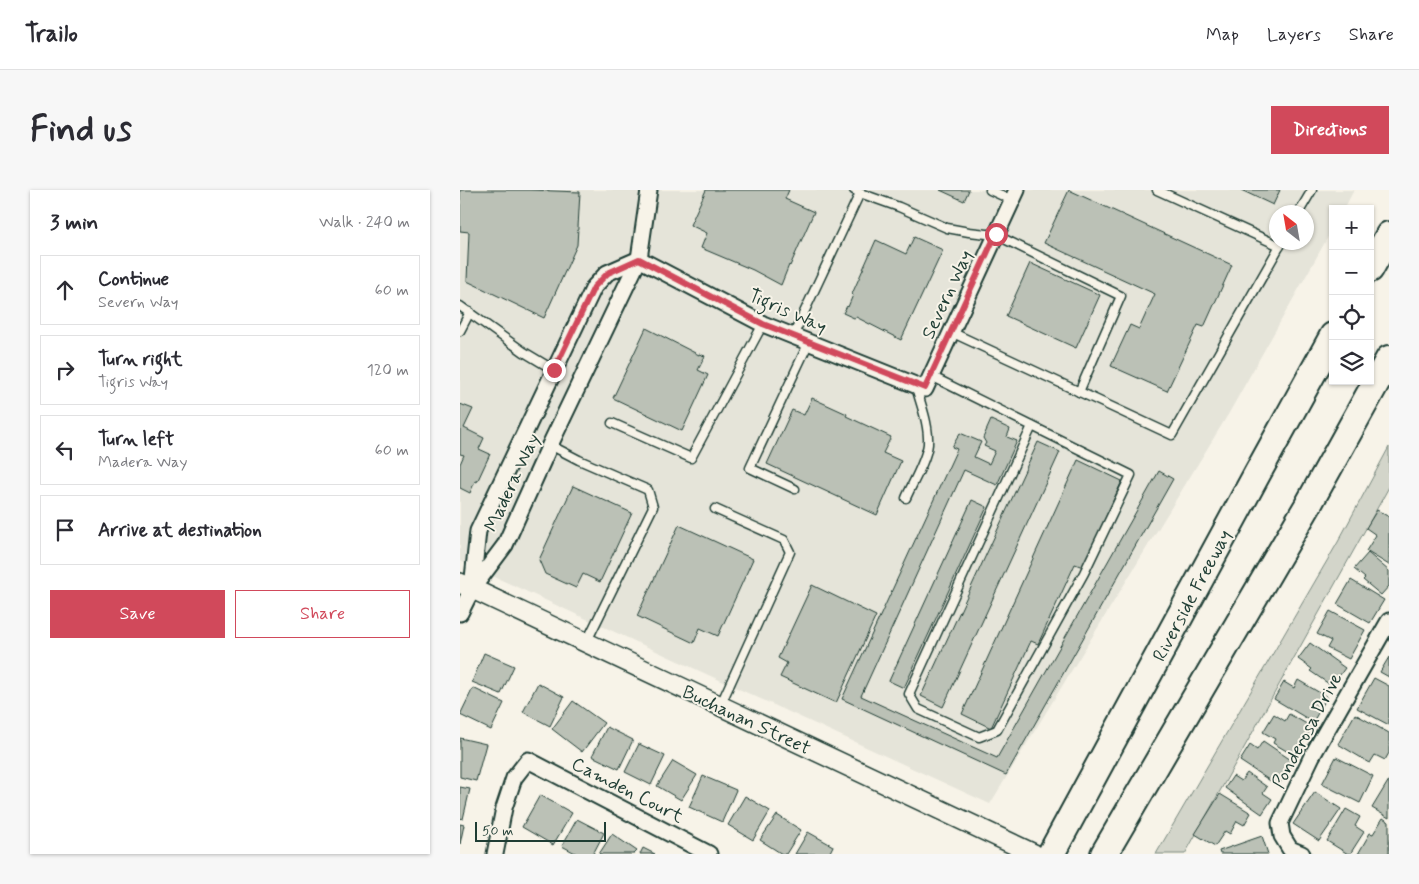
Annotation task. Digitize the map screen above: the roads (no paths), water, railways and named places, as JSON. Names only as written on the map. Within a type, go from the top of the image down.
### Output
[{"type":"highway","points":[[1374,261],[1389,235]]},
{"type":"highway","name":"Riverside Freeway","points":[[1051,854],[1256,474],[1331,340]]},
{"type":"highway","points":[[1104,854],[1307,507],[1389,359]]},
{"type":"street","name":"Madera Way","points":[[466,586],[505,545],[550,445],[639,259],[649,190]]},
{"type":"street","name":"Severn Way","points":[[924,383],[951,332],[1015,195]]},
{"type":"street","name":"Madera Way","points":[[466,586],[478,531],[594,287],[608,273],[639,259]]},
{"type":"street","name":"Tigris Way","points":[[639,259],[763,324],[924,383]]},
{"type":"street","points":[[460,613],[466,586]]},
{"type":"street","name":"Buchanan Street","points":[[466,586],[1034,854]]},
{"type":"street","name":"Ponderosa Drive","points":[[1302,854],[1290,849],[1282,836],[1280,823],[1312,756],[1389,621]]},
{"type":"street","name":"Camden Court","points":[[495,854],[504,808],[514,778],[528,760],[709,854]]},
{"type":"lane","points":[[990,190],[1015,195]]},
{"type":"lane","points":[[1157,190],[1269,239]]},
{"type":"lane","points":[[1303,205],[1312,190]]},
{"type":"lane","points":[[793,336],[857,192],[899,207],[948,228],[996,234],[1120,296],[1079,392]]},
{"type":"lane","points":[[951,332],[1172,435],[1278,250]]},
{"type":"lane","points":[[460,306],[524,352],[554,370]]},
{"type":"lane","points":[[460,331],[470,312]]},
{"type":"lane","points":[[612,422],[691,458],[763,324]]},
{"type":"lane","points":[[795,489],[750,468],[809,342]]},
{"type":"lane","points":[[906,498],[928,445],[924,383],[1032,426],[1131,475],[1084,573],[997,730],[978,737],[918,709],[909,694],[1032,426]]},
{"type":"lane","points":[[550,445],[579,460],[648,490],[653,507],[586,643]]},
{"type":"lane","points":[[715,509],[784,540],[790,552],[720,706]]}]
